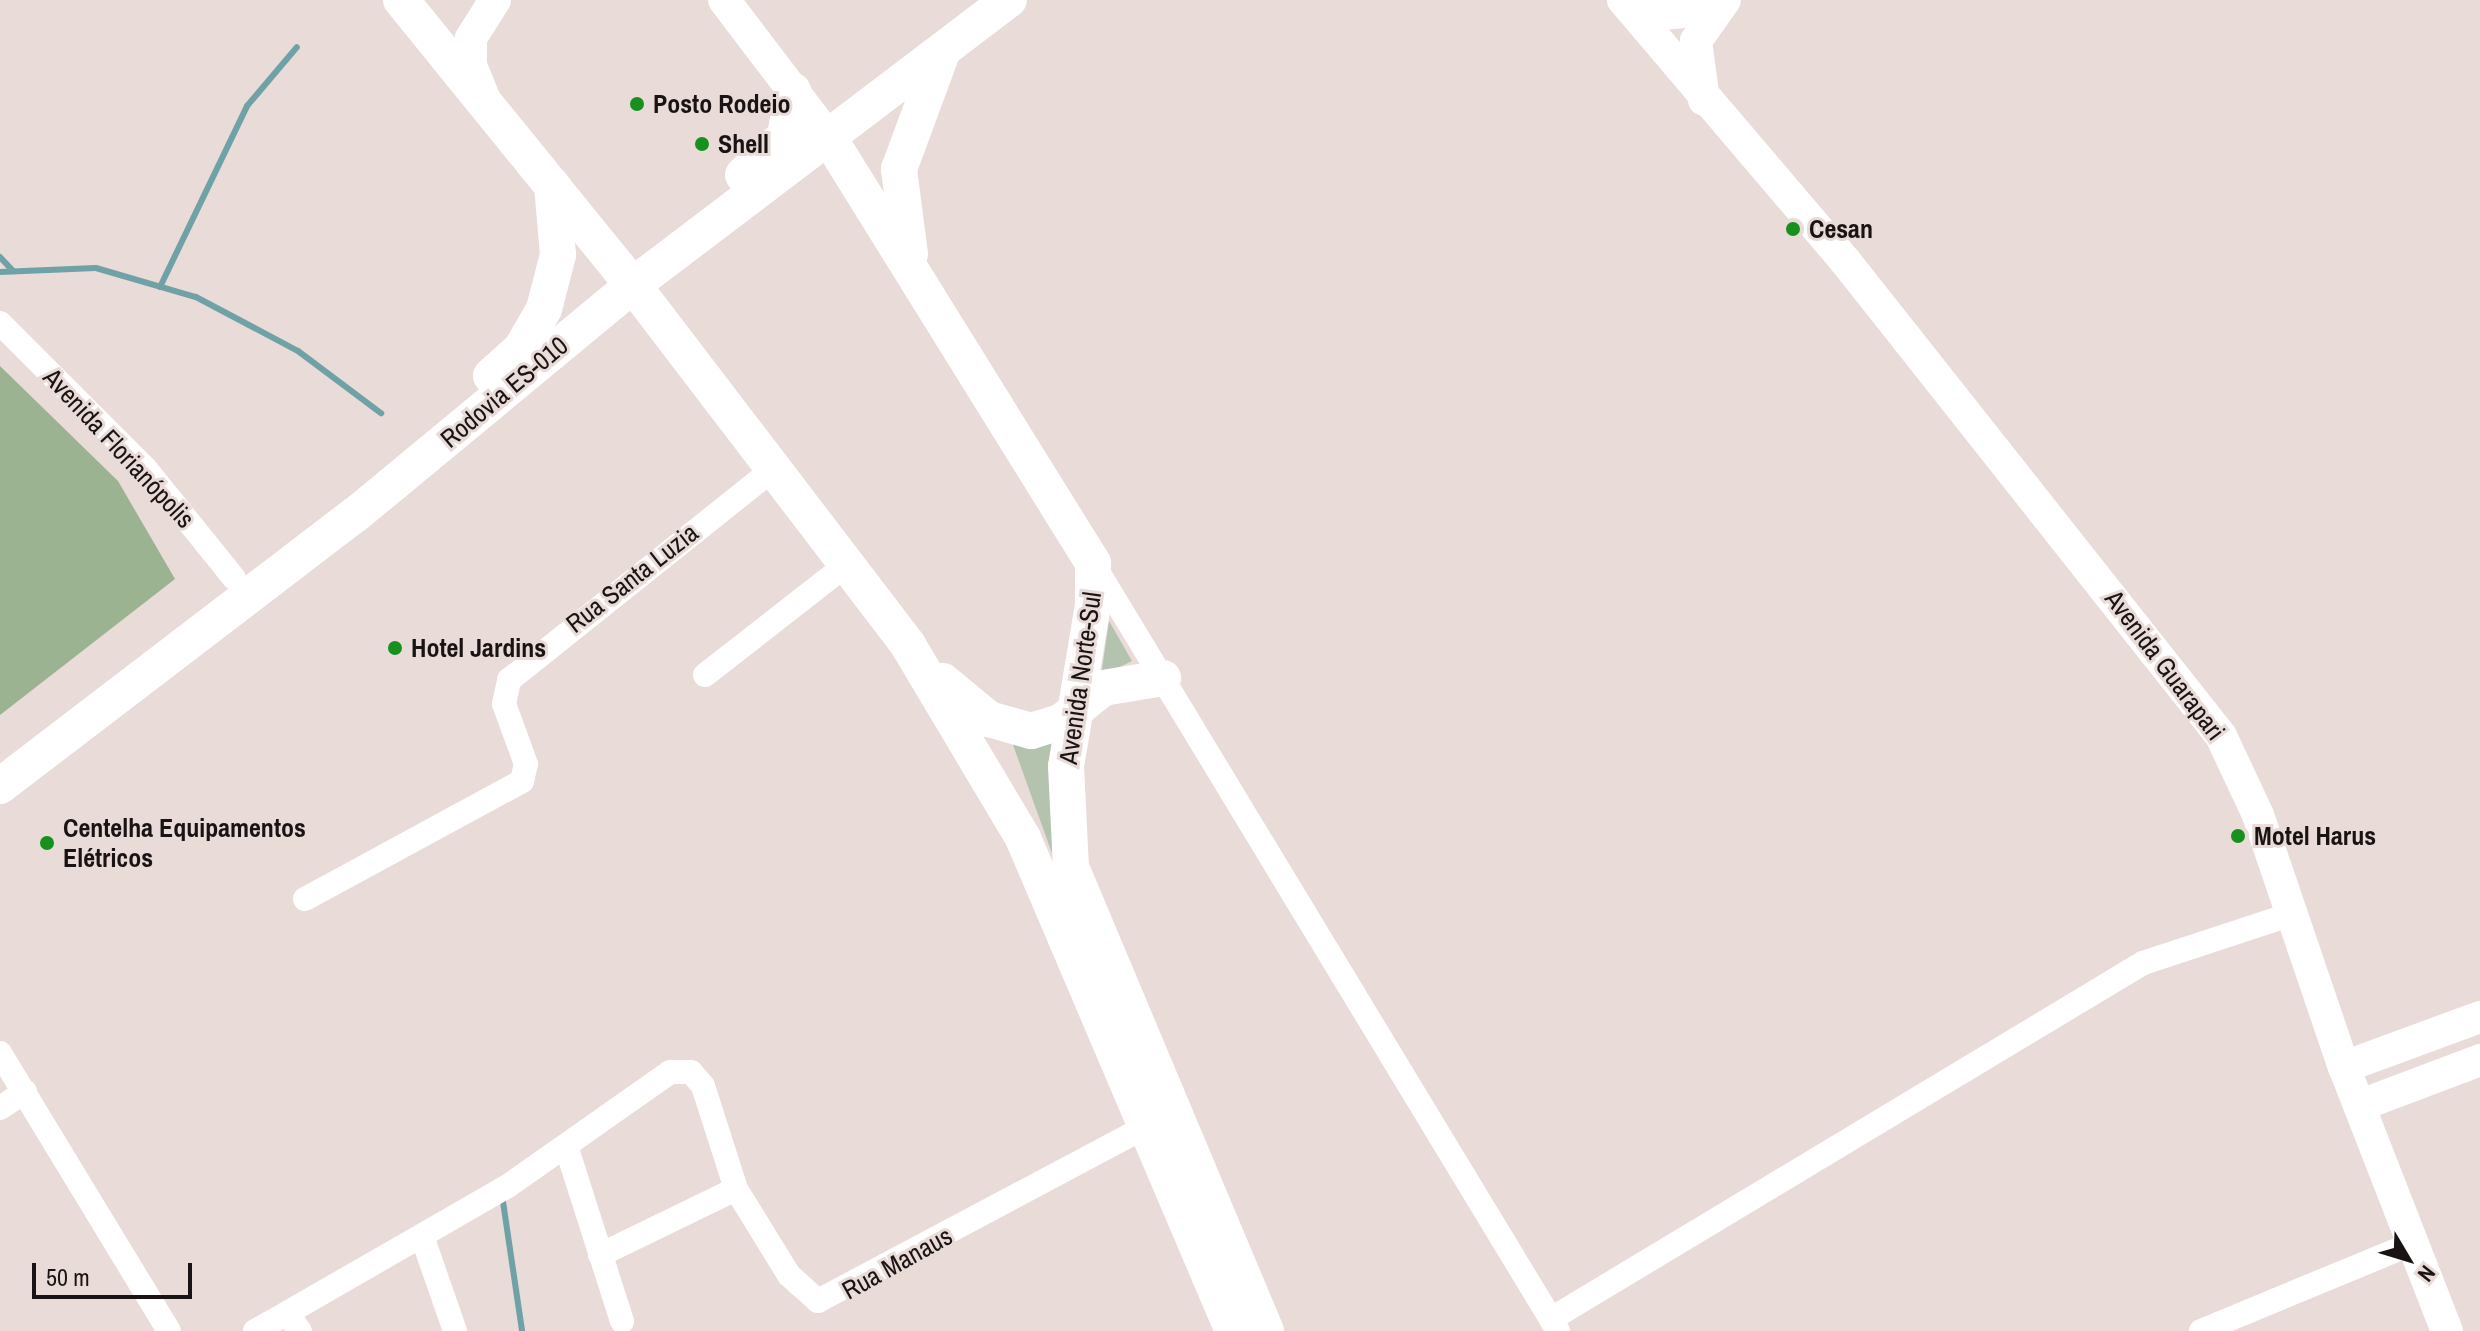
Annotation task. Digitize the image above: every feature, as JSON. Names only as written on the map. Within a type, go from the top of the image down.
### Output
[{"type":"main road","points":[[401,0],[633,285],[908,645],[1023,838],[1233,1331]]},
{"type":"main road","name":"Rodovia ES-010","points":[[0,786],[355,515],[633,285],[1009,0]]},
{"type":"main road","points":[[916,279],[899,169],[929,73],[946,49]]},
{"type":"main road","points":[[676,252],[683,226],[785,136],[793,91]]},
{"type":"main road","name":"Avenida Norte-Sul","points":[[829,138],[1093,563],[1065,798],[1071,867],[1266,1331]]},
{"type":"main road","name":"Rodovia ES-010","points":[[0,758],[234,578],[521,349],[544,309],[558,255],[551,183]]},
{"type":"main road","points":[[908,645],[961,698],[1003,726],[1031,731],[1074,713],[1103,688],[1163,678]]},
{"type":"street","points":[[490,108],[470,50],[475,26],[495,0]]},
{"type":"street","name":"Avenida Guarapari","points":[[1623,0],[1705,103],[1846,262],[2195,697],[2258,815],[2289,915],[2344,1067],[2447,1331]]},
{"type":"street","points":[[1634,0],[1663,14],[1720,4]]},
{"type":"street","name":"Avenida Norte-Sul","points":[[726,2],[829,138]]},
{"type":"street","points":[[1705,103],[1696,41],[1720,4]]},
{"type":"street","name":"Avenida Florianópolis","points":[[0,323],[146,469],[234,578]]},
{"type":"street","name":"Rua Santa Luzia","points":[[305,899],[522,781],[526,764],[504,704],[509,680],[773,469]]},
{"type":"street","points":[[1093,563],[1554,1325],[2143,963],[2289,915]]},
{"type":"street","points":[[705,675],[847,564]]},
{"type":"street","points":[[2344,1067],[2480,1017]]},
{"type":"street","points":[[0,1053],[169,1331]]},
{"type":"street","points":[[2361,1105],[2480,1060]]},
{"type":"street","name":"Rua Manaus","points":[[567,1149],[670,1072],[691,1072],[703,1086],[736,1189],[802,1293],[829,1301],[1144,1128]]},
{"type":"street","points":[[0,1108],[25,1092]]},
{"type":"street","points":[[255,1331],[294,1322],[567,1149],[622,1321]]},
{"type":"street","points":[[600,1255],[736,1189]]},
{"type":"street","points":[[423,1239],[455,1331]]},
{"type":"street","points":[[2201,1331],[2413,1243]]},
{"type":"green space","points":[[0,366],[118,481],[175,579],[0,715]]},
{"type":"green space","points":[[1109,621],[1132,661],[1101,676]]},
{"type":"green space","points":[[1060,740],[1053,856],[1013,745]]},
{"type":"waterway","points":[[160,287],[247,106],[297,47]]},
{"type":"waterway","points":[[0,257],[13,271]]},
{"type":"waterway","points":[[0,272],[96,268],[196,297],[298,351],[381,413]]},
{"type":"waterway","points":[[502,1195],[522,1331]]},
{"type":"place","name":"Posto Rodeio","points":[[637,104]]},
{"type":"place","name":"Shell","points":[[702,144]]},
{"type":"place","name":"Cesan","points":[[1793,229]]},
{"type":"place","name":"Hotel Jardins","points":[[395,648]]},
{"type":"place","name":"Motel Harus","points":[[2238,836]]},
{"type":"place","name":"Centelha Equipamentos Elétricos","points":[[47,843]]}]
